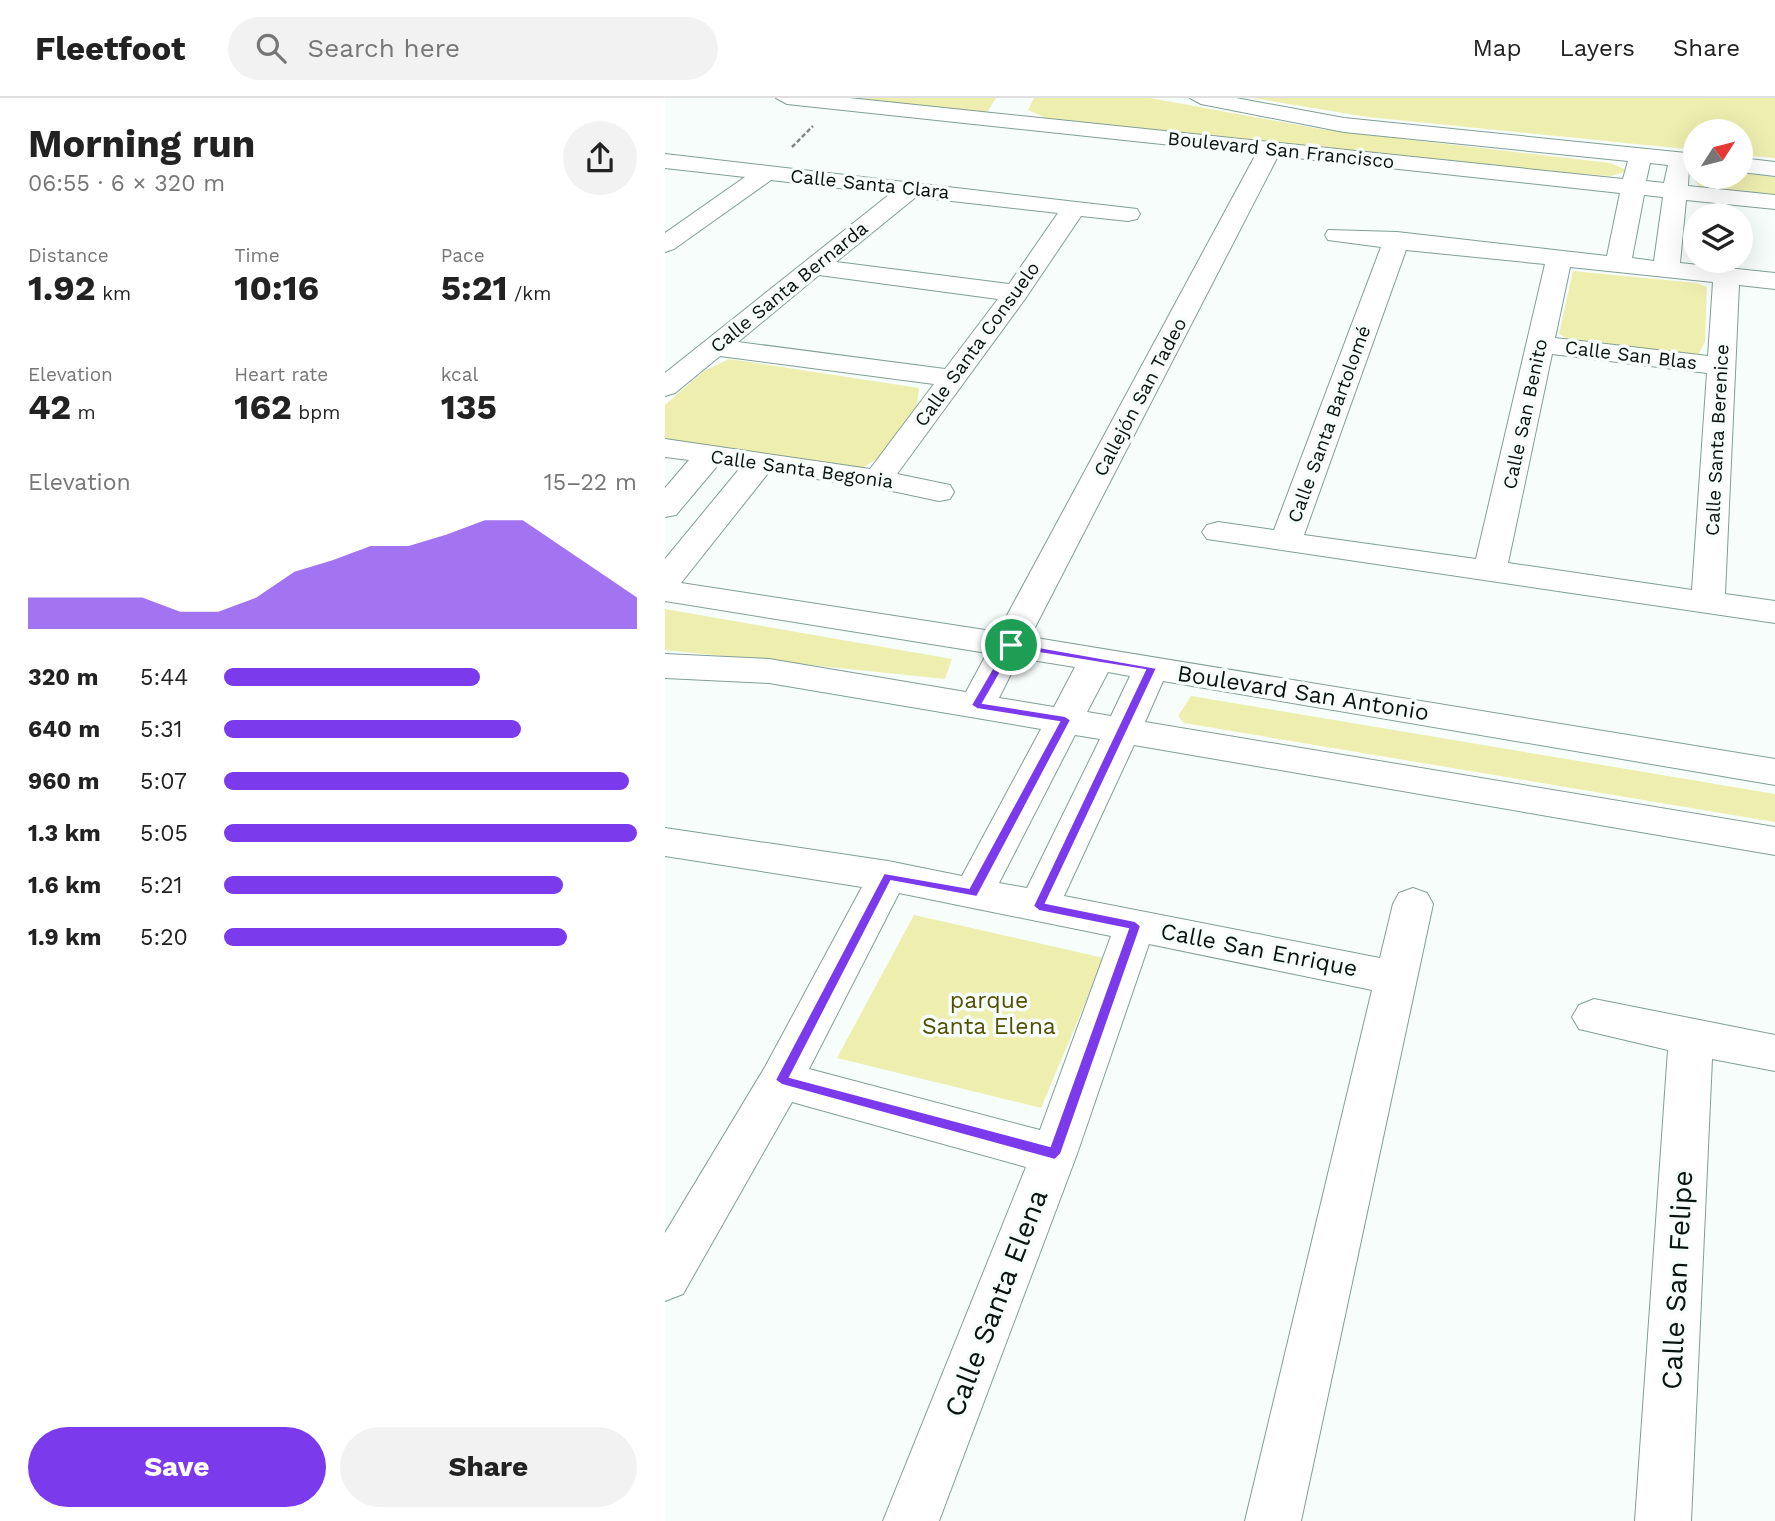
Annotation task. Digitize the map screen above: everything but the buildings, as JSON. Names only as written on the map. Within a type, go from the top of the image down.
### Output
[{"type":"street","name":"Boulevard San Francisco","points":[[787,98],[836,103],[1014,111],[1270,149],[1775,202]]},
{"type":"street","name":"Boulevard San Francisco","points":[[1201,98],[1344,125],[1683,160]]},
{"type":"street","name":"Callejón San Tadeo","points":[[977,705],[1011,645],[1270,149]]},
{"type":"street","points":[[1618,264],[1635,188],[1639,155]]},
{"type":"street","name":"Calle Santa Clara","points":[[665,161],[1128,214]]},
{"type":"street","points":[[1753,166],[1775,169]]},
{"type":"street","points":[[665,244],[766,173]]},
{"type":"street","points":[[1666,270],[1677,192],[1683,173]]},
{"type":"street","name":"Calle Santa Bernarda","points":[[665,387],[912,188]]},
{"type":"street","name":"Calle Santa Consuelo","points":[[878,479],[1016,293],[1075,208]]},
{"type":"street","points":[[1337,235],[1397,239],[1775,281]]},
{"type":"street","name":"Calle Santa Bartolomé","points":[[1397,239],[1286,541],[1775,612]]},
{"type":"street","name":"Calle San Benito","points":[[1490,571],[1559,258]]},
{"type":"street","points":[[814,267],[1016,293]]},
{"type":"street","name":"Calle Santa Berenice","points":[[1708,603],[1726,276]]},
{"type":"street","name":"Calle San Blas","points":[[1540,344],[1721,366]]},
{"type":"street","points":[[714,347],[951,378]]},
{"type":"street","name":"Calle Santa Begonia","points":[[665,448],[878,479],[939,492]]},
{"type":"street","points":[[665,508],[709,456]]},
{"type":"street","points":[[665,581],[760,463]]},
{"type":"street","points":[[1218,532],[1286,541]]},
{"type":"street","name":"Boulevard San Antonio","points":[[665,591],[1097,659],[1775,772]]},
{"type":"street","points":[[973,893],[1097,659]]},
{"type":"street","points":[[665,666],[769,671],[1775,841]]},
{"type":"street","points":[[1039,906],[1119,731],[1152,668]]},
{"type":"street","name":"Calle San Enrique","points":[[665,842],[888,876],[1398,978]]},
{"type":"street","points":[[665,1278],[782,1080],[888,876]]},
{"type":"street","points":[[1273,1521],[1413,904]]},
{"type":"street","name":"Calle Santa Elena","points":[[911,1521],[1055,1154],[1135,926]]},
{"type":"street","points":[[1594,1017],[1775,1053]]},
{"type":"street","name":"Calle San Felipe","points":[[1663,1521],[1691,1038]]},
{"type":"street","points":[[782,1080],[1055,1154]]},
{"type":"path","points":[[766,173],[836,103]]},
{"type":"green space","points":[[845,98],[996,98],[986,114]]},
{"type":"green space","points":[[1034,98],[1150,98],[1326,130],[1611,163],[1628,171],[1611,176],[1539,171],[1050,120],[1028,110]]},
{"type":"green space","points":[[1252,98],[1775,98],[1775,158],[1753,156],[1753,119],[1683,119],[1683,149],[1368,117]]},
{"type":"green space","points":[[1753,174],[1775,177],[1775,197],[1702,190],[1753,189]]},
{"type":"green space","points":[[1573,271],[1697,283],[1707,287],[1705,342],[1697,357],[1574,343],[1559,334]]},
{"type":"green space","points":[[729,359],[919,388],[916,411],[877,459],[862,468],[665,441],[665,405],[704,371]]},
{"type":"green space","points":[[665,609],[952,659],[945,679],[665,650]]},
{"type":"green space","points":[[1191,696],[1775,794],[1775,822],[1184,723],[1178,716]]},
{"type":"green space","name":"parque Santa Elena","points":[[914,915],[1104,958],[1041,1108],[837,1058]]},
{"type":"route","points":[[1011,645],[1152,668],[1119,731],[1039,906],[1135,926],[1055,1154],[782,1080],[888,876],[973,893],[1065,720],[977,705],[1011,645]]}]
